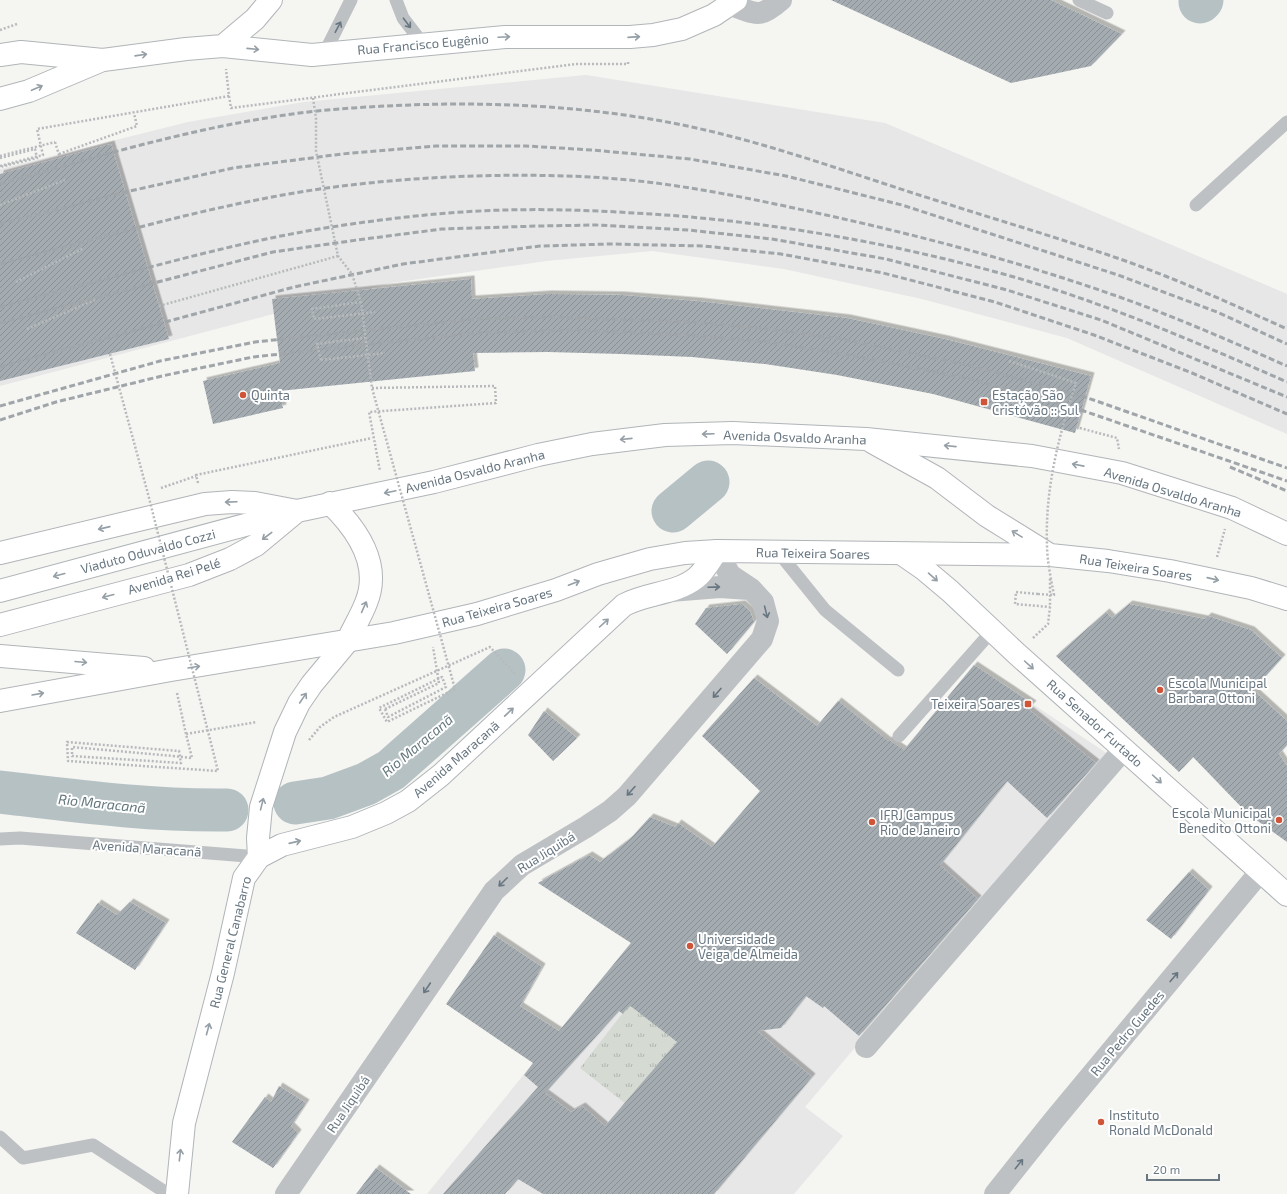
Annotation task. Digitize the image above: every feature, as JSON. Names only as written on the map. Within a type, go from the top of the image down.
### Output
[{"type":"main road","points":[[223,46],[254,19],[271,0]]},
{"type":"main road","name":"Rua Francisco Eugênio","points":[[102,60],[186,49],[223,46],[312,55],[505,36],[630,37],[653,35],[682,29],[714,15],[731,2]]},
{"type":"main road","points":[[8,54],[102,60]]},
{"type":"main road","points":[[0,99],[29,92],[102,60]]},
{"type":"main road","name":"Avenida Osvaldo Aranha","points":[[297,511],[434,482],[538,455],[592,444],[665,435],[733,433],[866,439],[1032,456],[1122,474],[1232,508],[1287,534]]},
{"type":"main road","points":[[866,439],[937,478],[987,516],[1050,555]]},
{"type":"main road","points":[[0,553],[205,504],[232,502],[254,503],[297,511]]},
{"type":"main road","points":[[259,857],[258,838],[261,806],[285,732],[299,703],[312,684],[347,642],[370,590],[370,573],[366,552],[359,537],[348,520],[330,503]]},
{"type":"main road","name":"Viaduto Oduvaldo Cozzi","points":[[0,592],[297,511]]},
{"type":"main road","name":"Avenida Rei Pelé","points":[[0,626],[189,575],[230,559],[256,544],[297,511]]},
{"type":"main road","name":"Rua Teixeira Soares","points":[[347,642],[429,626],[477,614],[556,590],[598,574],[650,559],[685,553],[717,551],[779,553],[1050,555],[1108,561],[1210,579],[1287,599]]},
{"type":"main road","name":"Avenida Maracanã","points":[[259,857],[282,845],[352,827],[386,813],[408,800],[441,775],[618,610],[641,597],[675,588],[696,579],[717,551]]},
{"type":"main road","name":"Rua Senador Furtado","points":[[902,554],[926,570],[1017,654],[1287,895]]},
{"type":"main road","points":[[0,701],[171,670],[347,642]]},
{"type":"main road","points":[[0,656],[171,670]]},
{"type":"main road","name":"Rua General Canabarro","points":[[176,1194],[184,1123],[223,973],[244,878],[259,857]]},
{"type":"street","points":[[731,2],[759,14],[764,13],[781,0]]},
{"type":"street","name":"Rua Jiquibá","points":[[286,1194],[494,891],[522,865],[586,827],[610,811],[627,796],[762,639],[766,629],[767,614],[763,602],[751,590],[730,575],[717,551]]},
{"type":"street","points":[[661,592],[720,587],[751,590]]},
{"type":"street","points":[[866,1047],[1124,749]]},
{"type":"street","name":"Rua Pedro Guedes","points":[[995,1194],[1054,1120],[1260,872]]},
{"type":"lane","points":[[324,54],[351,0]]},
{"type":"lane","points":[[396,0],[403,18],[423,44]]},
{"type":"lane","points":[[1079,0],[1107,13]]},
{"type":"lane","points":[[1196,205],[1287,122]]},
{"type":"lane","points":[[779,553],[825,610],[898,670]]},
{"type":"lane","points":[[899,736],[992,631]]},
{"type":"lane","name":"Avenida Maracanã","points":[[0,839],[20,838],[259,857]]},
{"type":"lane","points":[[0,1137],[23,1158],[93,1145],[168,1194]]},
{"type":"path","points":[[0,30],[17,24]]},
{"type":"path","points":[[223,46],[231,108],[576,64],[628,64]]},
{"type":"path","points":[[0,167],[43,155],[38,129],[229,96]]},
{"type":"path","points":[[312,98],[316,118],[316,151],[338,256],[352,274],[361,302],[372,388],[455,689],[387,722],[379,708],[442,677],[446,687],[388,718],[385,709],[438,683],[437,670],[429,626]]},
{"type":"path","points":[[59,154],[137,126],[134,113]]},
{"type":"path","points":[[0,157],[55,142],[60,158]]},
{"type":"path","points":[[0,157],[35,149],[37,158],[0,167]]},
{"type":"path","points":[[0,205],[65,180]]},
{"type":"path","points":[[16,282],[84,248]]},
{"type":"path","points":[[159,306],[338,256]]},
{"type":"path","points":[[27,329],[97,298]]},
{"type":"path","points":[[361,302],[312,309],[314,319],[375,312]]},
{"type":"path","points":[[365,338],[317,344],[321,360],[385,353]]},
{"type":"path","points":[[110,354],[148,494],[218,771],[68,761],[67,742],[179,751],[181,763],[72,756],[72,747],[173,756],[192,758],[171,670]]},
{"type":"path","points":[[1010,361],[1076,383],[1056,451],[1047,508],[1047,545],[1054,596],[1016,592],[1015,604],[1050,607]]},
{"type":"path","points":[[372,388],[495,386],[496,403],[369,412],[372,438],[385,493]]},
{"type":"path","points":[[1000,400],[1066,416]]},
{"type":"path","points":[[1076,427],[1117,438]]},
{"type":"path","points":[[148,494],[196,476],[372,438]]},
{"type":"path","points":[[196,476],[205,504]]},
{"type":"path","points":[[1210,579],[1232,508]]},
{"type":"path","points":[[1017,654],[1048,624],[1050,607],[1050,555]]},
{"type":"path","points":[[309,740],[320,728],[334,717],[490,647],[516,675]]},
{"type":"path","points":[[186,734],[257,722]]},
{"type":"shaded area","points":[[586,75],[885,123],[1287,294],[1287,434],[1067,338],[922,299],[784,269],[652,251],[546,261],[391,283],[0,386],[0,169],[188,122],[304,102]]},
{"type":"shaded area","name":"Universidade Veiga de Almeida","points":[[974,665],[1111,756],[863,1038],[805,1107],[843,1136],[794,1194],[427,1194],[650,919],[839,701],[878,733],[904,749]]},
{"type":"green space","points":[[629,1005],[677,1042],[626,1104],[580,1068]]},
{"type":"building","points":[[831,0],[1051,0],[1122,34],[1091,66],[1011,83]]},
{"type":"building","points":[[111,144],[169,339],[0,381],[0,174]]},
{"type":"building","points":[[471,279],[472,299],[548,294],[621,295],[697,301],[847,318],[945,339],[1091,376],[1075,433],[933,394],[837,375],[765,364],[692,357],[621,354],[548,352],[473,353],[475,371],[279,391],[283,408],[213,424],[203,381],[280,363],[272,299]]},
{"type":"building","points":[[742,604],[750,611],[754,622],[727,654],[695,624],[706,608]]},
{"type":"building","points":[[1129,604],[1205,619],[1208,616],[1251,630],[1282,658],[1253,690],[1287,721],[1287,745],[1279,754],[1287,766],[1287,842],[1248,814],[1193,757],[1179,772],[1056,656],[1106,612],[1112,618]]},
{"type":"building","name":"Universidade Veiga de Almeida","points":[[974,665],[1033,704],[1028,709],[1096,763],[1047,818],[1007,781],[940,865],[978,899],[859,1036],[824,1006],[823,1008],[806,996],[781,1028],[757,1031],[812,1077],[714,1194],[543,1194],[518,1179],[505,1194],[443,1194],[538,1087],[524,1075],[533,1063],[446,1004],[494,935],[542,967],[520,1006],[559,1031],[631,943],[538,883],[589,855],[600,862],[630,839],[650,817],[675,827],[678,823],[712,847],[760,791],[702,736],[754,678],[817,726],[838,701],[888,741],[889,740],[904,750]],"holes":[[[629,1005],[677,1042],[605,1126],[582,1106],[571,1112],[545,1093],[619,1011],[623,1014]]]},
{"type":"building","points":[[544,711],[577,738],[553,761],[528,735]]},
{"type":"building","points":[[1189,872],[1209,890],[1171,939],[1146,920]]},
{"type":"building","points":[[130,902],[166,923],[135,970],[76,933],[98,903],[117,915]]},
{"type":"building","points":[[279,1086],[306,1103],[291,1126],[298,1133],[273,1168],[232,1142],[265,1097],[271,1102]]},
{"type":"building","points":[[376,1168],[411,1194],[356,1194]]},
{"type":"waterway","name":"Rio Maracanã","points":[[673,511],[708,482]]},
{"type":"waterway","name":"Rio Maracanã","points":[[295,803],[328,798],[366,784],[391,770],[504,670]]},
{"type":"waterway","name":"Rio Maracanã","points":[[0,792],[141,807],[227,810]]},
{"type":"railway","points":[[0,184],[130,148],[264,118],[353,108],[438,104],[480,104],[565,108],[650,119],[692,127],[754,142],[1120,259],[1183,283],[1287,329]]},
{"type":"railway","points":[[0,224],[130,191],[233,168],[342,154],[436,146],[526,146],[592,150],[690,159],[786,176],[902,205],[1118,275],[1217,312],[1287,344]]},
{"type":"railway","points":[[0,264],[174,218],[306,191],[350,185],[440,177],[530,175],[620,179],[679,186],[768,202],[933,240],[1038,270],[1131,301],[1287,366]]},
{"type":"railway","points":[[0,307],[237,245],[359,223],[404,217],[495,210],[565,210],[682,216],[826,234],[967,264],[1084,299],[1152,325],[1287,382]]},
{"type":"railway","points":[[0,323],[273,252],[357,240],[442,229],[539,226],[596,225],[688,230],[772,239],[886,259],[1007,290],[1101,320],[1287,397]]},
{"type":"railway","points":[[0,367],[294,287],[403,264],[540,246],[610,244],[704,246],[781,254],[883,273],[995,302],[1094,335],[1192,373],[1287,414]]},
{"type":"railway","points":[[0,406],[160,361],[255,342],[476,319],[547,317],[690,322],[768,329],[842,339],[972,366],[1085,397],[1287,468]]},
{"type":"railway","points":[[0,420],[56,402],[162,376],[253,357],[475,333],[572,330],[688,335],[769,342],[865,358],[970,379],[1081,410],[1287,481]]},
{"type":"railway","points":[[1230,467],[1287,491]]},
{"type":"place","name":"Quinta","points":[[243,395]]},
{"type":"place","name":"Estação São Cristóvão :: Sul","points":[[984,402]]},
{"type":"place","name":"Escola Municipal Barbara Ottoni","points":[[1160,690]]},
{"type":"place","name":"Teixeira Soares","points":[[1028,704]]},
{"type":"place","name":"Escola Municipal Benedito Ottoni","points":[[1279,820]]},
{"type":"place","name":"IFRJ Campus Rio de Janeiro","points":[[872,822]]},
{"type":"place","name":"Universidade Veiga de Almeida","points":[[690,946]]},
{"type":"place","name":"Instituto Ronald McDonald","points":[[1101,1122]]}]
